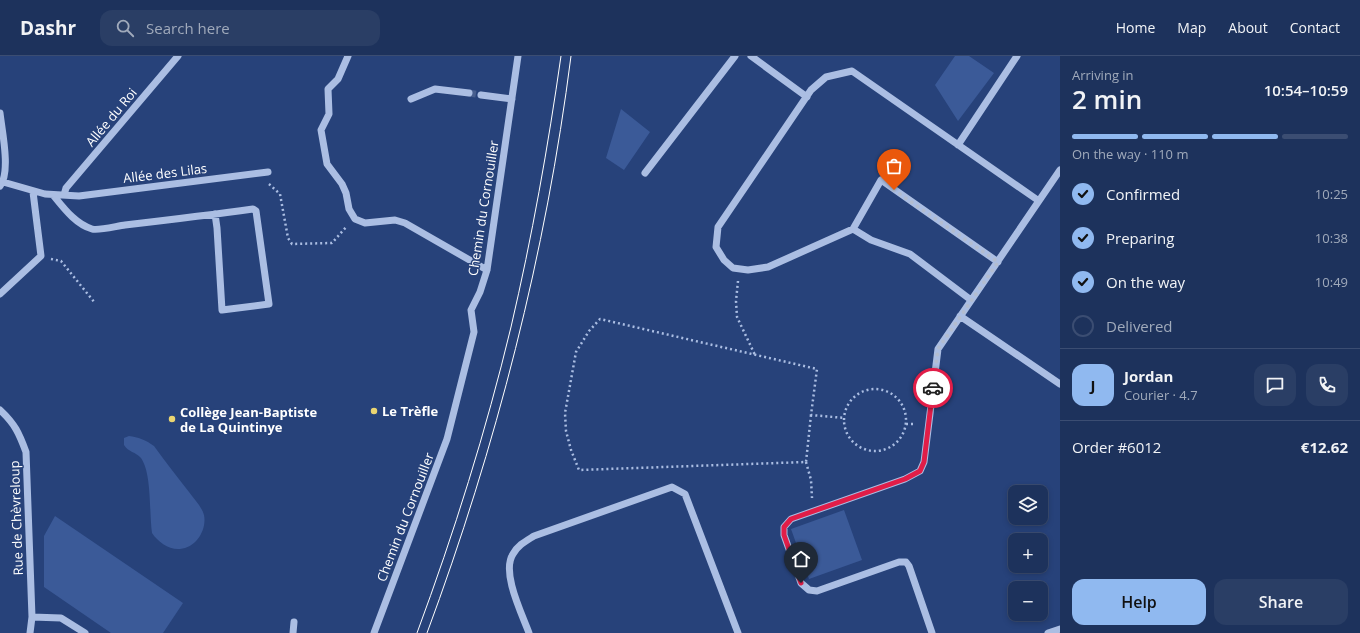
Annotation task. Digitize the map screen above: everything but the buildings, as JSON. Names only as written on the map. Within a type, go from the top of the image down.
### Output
[{"type":"street","name":"Allée du Roi","points":[[64,195],[66,188],[178,56]]},
{"type":"street","points":[[348,56],[338,79],[328,89],[329,114],[321,130],[327,164],[342,184],[346,193],[349,209],[355,219],[365,223],[395,220],[405,223],[487,270]]},
{"type":"street","name":"Chemin du Cornouiller","points":[[374,633],[447,439],[474,332],[471,310],[480,292],[487,270],[518,56]]},
{"type":"street","points":[[645,173],[735,56]]},
{"type":"street","points":[[751,56],[807,97]]},
{"type":"street","points":[[958,145],[1017,56]]},
{"type":"street","points":[[998,262],[881,180],[853,229],[768,267],[748,270],[733,268],[724,260],[716,247],[718,227],[812,90],[826,77],[852,71],[1039,201]]},
{"type":"street","points":[[411,99],[435,89],[469,93]]},
{"type":"street","points":[[481,95],[512,99]]},
{"type":"street","points":[[0,112],[6,155],[2,184]]},
{"type":"street","points":[[932,633],[909,566],[906,562],[892,564],[817,591],[809,590],[801,583],[784,535],[784,527],[791,519],[905,479],[920,471],[924,462],[938,349],[1060,170]]},
{"type":"street","name":"Allée des Lilas","points":[[2,184],[33,192],[53,195],[79,196],[268,172]]},
{"type":"street","points":[[0,294],[41,256],[33,192]]},
{"type":"street","points":[[53,195],[67,212],[75,219],[93,230],[253,209],[256,211],[269,304],[222,310],[215,214]]},
{"type":"street","points":[[853,229],[871,240],[910,254],[971,300]]},
{"type":"street","points":[[960,316],[1060,384]]},
{"type":"street","name":"Rue de Chèvreloup","points":[[0,410],[8,417],[18,430],[26,452],[32,617],[30,633]]},
{"type":"street","points":[[529,633],[510,580],[508,568],[512,554],[521,544],[534,536],[672,487],[685,494],[738,633]]},
{"type":"street","points":[[32,617],[61,618],[85,633]]},
{"type":"street","points":[[293,633],[294,622]]},
{"type":"street","points":[[1048,633],[1060,629]]},
{"type":"path","points":[[269,184],[280,194],[288,238],[292,244],[332,243],[355,219]]},
{"type":"path","points":[[41,256],[61,261],[94,303]]},
{"type":"path","points":[[741,269],[736,301],[737,317],[755,355]]},
{"type":"path","points":[[806,462],[579,470],[571,450],[566,431],[565,413],[576,352],[589,331],[600,319],[817,369],[806,462],[811,480],[813,511]]},
{"type":"path","points":[[875,389],[885,391],[895,396],[902,404],[906,424],[903,434],[898,442],[890,448],[880,451],[870,451],[860,448],[852,442],[844,423],[845,418],[845,413],[849,403],[856,396],[865,391],[875,389]]},
{"type":"path","points":[[811,415],[845,418]]},
{"type":"shaded area","points":[[955,56],[969,56],[994,73],[958,121],[935,85]]},
{"type":"shaded area","points":[[621,109],[650,132],[624,170],[606,158]]},
{"type":"shaded area","points":[[129,436],[142,439],[154,446],[202,509],[204,515],[204,526],[202,532],[195,542],[186,548],[176,549],[168,547],[157,539],[152,533],[149,483],[145,465],[137,454],[124,445],[124,438]]},
{"type":"shaded area","points":[[844,510],[862,560],[809,579],[791,529]]},
{"type":"shaded area","points":[[55,516],[183,603],[163,633],[111,633],[44,587],[44,536]]},
{"type":"tunnel","points":[[469,93],[481,95]]},
{"type":"tram line","points":[[417,633],[444,558],[480,443],[511,327],[533,226],[561,56]]},
{"type":"tram line","points":[[427,633],[475,492],[516,349],[548,203],[571,56]]},
{"type":"way so far","points":[[894,190],[998,262],[938,349],[933,388]]},
{"type":"place","name":"Le Trèfle","points":[[374,411]]},
{"type":"place","name":"Collège Jean-Baptiste de La Quintinye","points":[[172,419]]},
{"type":"route","points":[[801,583],[784,535],[784,527],[791,519],[905,479],[920,471],[924,462],[933,388]]}]
